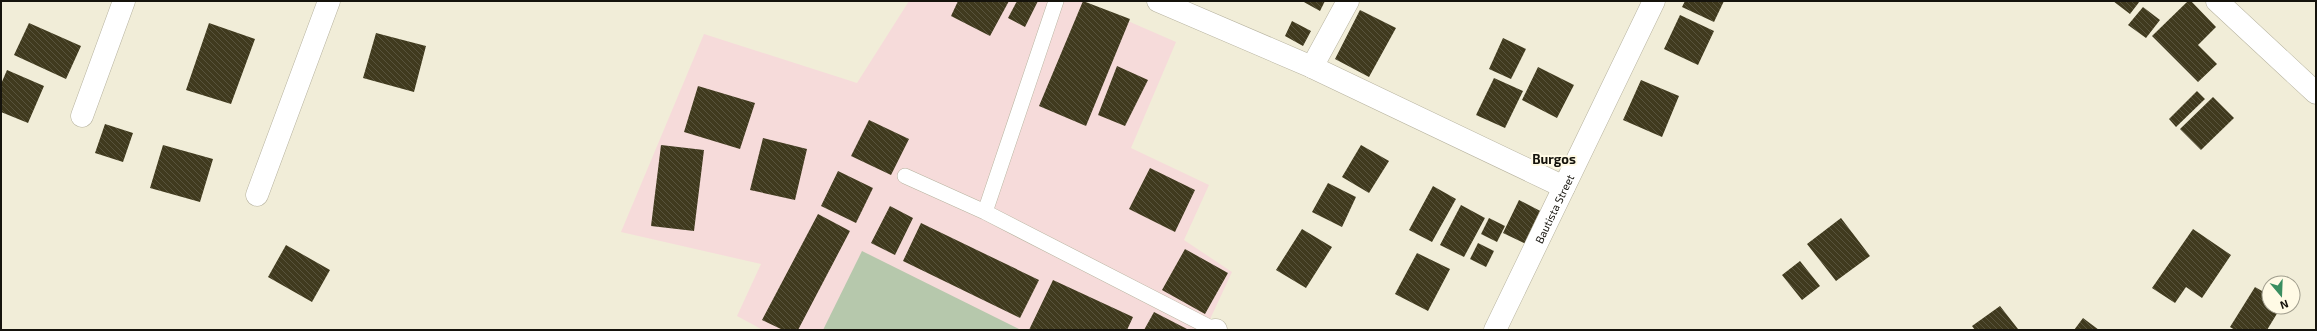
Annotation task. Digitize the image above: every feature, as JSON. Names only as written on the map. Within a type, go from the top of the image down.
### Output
[{"type":"street","points":[[82,116],[124,1]]},
{"type":"street","points":[[257,195],[329,1]]},
{"type":"street","points":[[1158,1],[1312,67],[1564,187]]},
{"type":"street","points":[[1312,67],[1348,1]]},
{"type":"street","name":"Bautista Street","points":[[1495,330],[1654,1]]},
{"type":"street","points":[[2217,1],[2316,93]]},
{"type":"lane","points":[[985,212],[1056,1]]},
{"type":"lane","points":[[905,176],[985,212],[1215,330]]},
{"type":"shaded area","points":[[909,1],[1082,1],[1176,42],[1131,148],[1209,185],[1184,240],[1232,272],[1205,330],[763,330],[737,316],[761,264],[621,232],[704,34],[857,83]]},
{"type":"green space","points":[[862,251],[1021,330],[823,330]]},
{"type":"building","points":[[958,1],[1009,1],[990,36],[951,16]]},
{"type":"building","points":[[1017,1],[1038,1],[1025,27],[1008,18]]},
{"type":"building","points":[[1083,1],[1130,19],[1086,126],[1039,106]]},
{"type":"building","points":[[1302,1],[1325,1],[1320,11]]},
{"type":"building","points":[[1685,1],[1724,1],[1714,22],[1682,7]]},
{"type":"building","points":[[2113,1],[2140,1],[2130,14]]},
{"type":"building","points":[[2188,1],[2191,1],[2216,27],[2198,45],[2217,64],[2198,82],[2152,36]]},
{"type":"building","points":[[2143,7],[2160,20],[2146,38],[2128,25]]},
{"type":"building","points":[[1360,10],[1396,28],[1369,77],[1335,59]]},
{"type":"building","points":[[1680,15],[1714,31],[1698,65],[1664,49]]},
{"type":"building","points":[[1292,21],[1311,31],[1303,46],[1285,36]]},
{"type":"building","points":[[29,23],[81,46],[66,79],[14,55]]},
{"type":"building","points":[[209,23],[255,39],[231,104],[186,90]]},
{"type":"building","points":[[376,33],[426,46],[414,92],[363,78]]},
{"type":"building","points":[[1503,38],[1526,49],[1511,79],[1489,69]]},
{"type":"building","points":[[1117,66],[1148,80],[1125,126],[1098,115]]},
{"type":"building","points":[[1538,67],[1574,85],[1557,118],[1522,100]]},
{"type":"building","points":[[7,70],[44,86],[28,123],[1,112],[1,84]]},
{"type":"building","points":[[1494,78],[1523,91],[1505,128],[1476,115]]},
{"type":"building","points":[[1641,80],[1679,96],[1662,137],[1623,120]]},
{"type":"building","points":[[698,86],[755,103],[740,149],[684,132]]},
{"type":"building","points":[[2197,91],[2205,99],[2176,127],[2169,119]]},
{"type":"building","points":[[2213,97],[2234,118],[2201,150],[2180,129]]},
{"type":"building","points":[[869,120],[909,139],[891,175],[851,156]]},
{"type":"building","points":[[105,124],[133,133],[123,162],[95,153]]},
{"type":"building","points":[[763,138],[807,149],[795,200],[750,190]]},
{"type":"building","points":[[163,145],[213,159],[200,202],[150,188]]},
{"type":"building","points":[[661,145],[704,150],[694,231],[651,226]]},
{"type":"building","points":[[1361,145],[1389,161],[1369,193],[1342,177]]},
{"type":"building","points":[[1150,168],[1195,190],[1175,232],[1129,209]]},
{"type":"building","points":[[838,171],[873,188],[856,223],[821,206]]},
{"type":"building","points":[[1328,183],[1356,197],[1342,227],[1312,212]]},
{"type":"building","points":[[1433,186],[1456,199],[1432,242],[1409,230]]},
{"type":"building","points":[[1519,200],[1548,215],[1532,247],[1503,233]]},
{"type":"building","points":[[1461,205],[1485,218],[1464,257],[1440,245]]},
{"type":"building","points":[[890,206],[913,218],[895,255],[871,243]]},
{"type":"building","points":[[818,214],[850,231],[798,330],[783,330],[762,320]]},
{"type":"building","points":[[1489,218],[1505,226],[1497,242],[1481,234]]},
{"type":"building","points":[[1841,218],[1870,256],[1836,281],[1807,244]]},
{"type":"building","points":[[921,223],[1039,280],[1020,318],[903,261]]},
{"type":"building","points":[[1302,229],[1332,247],[1306,288],[1276,270]]},
{"type":"building","points":[[2193,229],[2231,255],[2202,298],[2186,287],[2175,303],[2152,288]]},
{"type":"building","points":[[1478,243],[1494,251],[1486,267],[1470,259]]},
{"type":"building","points":[[286,245],[330,270],[312,302],[268,277]]},
{"type":"building","points":[[1185,249],[1228,273],[1205,314],[1162,290]]},
{"type":"building","points":[[1417,253],[1450,269],[1428,311],[1395,294]]},
{"type":"building","points":[[1800,261],[1820,286],[1802,300],[1782,275]]},
{"type":"building","points":[[1053,280],[1133,317],[1127,330],[1029,330]]},
{"type":"building","points":[[2255,287],[2261,290],[2261,315],[2276,315],[2267,330],[2235,330],[2230,327]]},
{"type":"building","points":[[2000,306],[2018,329],[1975,330],[1972,326]]},
{"type":"building","points":[[1154,312],[1189,330],[1144,330]]},
{"type":"building","points":[[2083,318],[2099,330],[2074,330]]},
{"type":"district","name":"Burgos","points":[[1554,159]]}]
